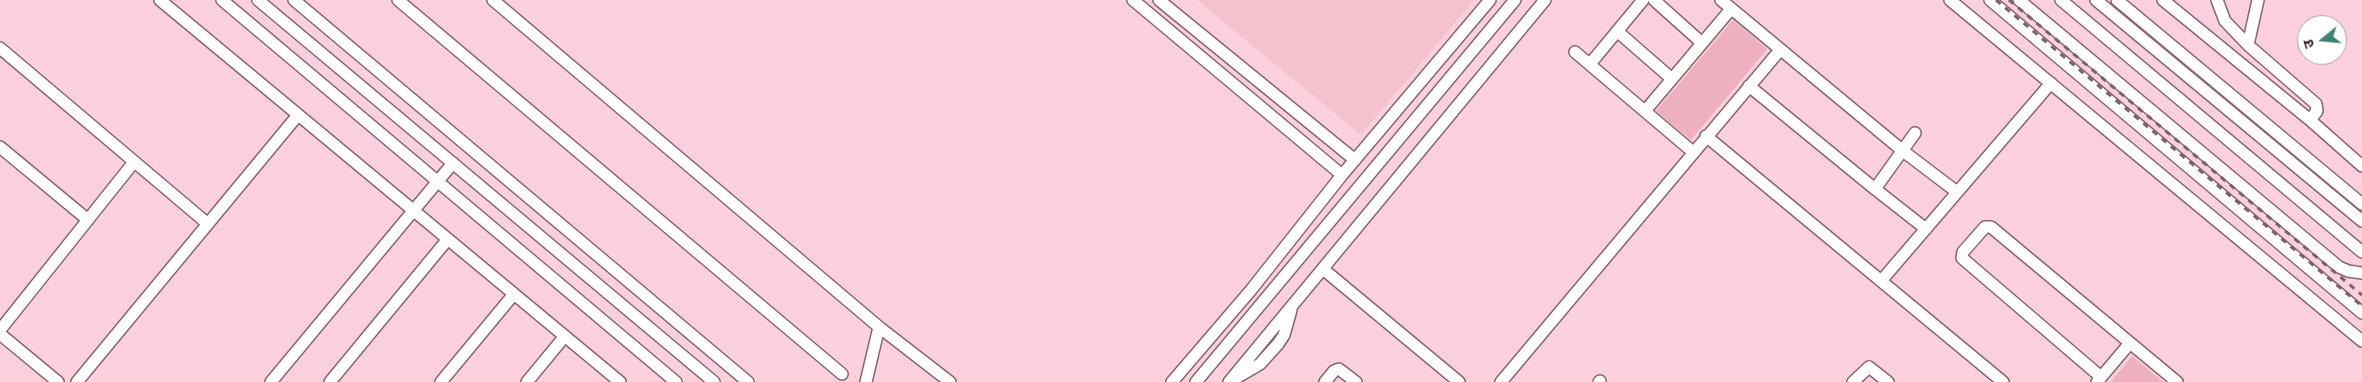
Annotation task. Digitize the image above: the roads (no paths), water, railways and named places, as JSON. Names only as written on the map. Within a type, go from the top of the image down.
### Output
[{"type":"street","points":[[160,0],[620,382]]},
{"type":"street","points":[[222,0],[676,382]]},
{"type":"street","points":[[258,0],[714,382]]},
{"type":"street","points":[[294,0],[748,382]]},
{"type":"street","points":[[398,0],[842,374]]},
{"type":"street","points":[[493,0],[879,327],[950,382]]},
{"type":"street","points":[[1133,0],[1342,175]]},
{"type":"street","points":[[1159,0],[1355,160]]},
{"type":"street","points":[[1172,382],[1251,290],[1342,175],[1490,0]]},
{"type":"street","points":[[1196,382],[1515,0]]},
{"type":"street","points":[[1229,382],[1545,0]]},
{"type":"street","points":[[1590,64],[1643,0]]},
{"type":"street","points":[[1654,0],[1702,43]]},
{"type":"street","points":[[1720,0],[1903,151],[1957,192]]},
{"type":"street","points":[[1950,0],[2362,341]]},
{"type":"street","points":[[1990,0],[2362,313]]},
{"type":"street","points":[[2019,0],[2339,267],[2348,271],[2362,273]]},
{"type":"street","points":[[2060,0],[2362,252]]},
{"type":"street","points":[[2096,0],[2362,221]]},
{"type":"street","points":[[2117,0],[2362,204]]},
{"type":"street","points":[[2163,0],[2310,120],[2362,166]]},
{"type":"street","points":[[2216,0],[2225,21],[2248,45],[2316,104],[2317,111],[2310,120]]},
{"type":"street","points":[[2248,45],[2258,0]]},
{"type":"street","points":[[1645,111],[1731,9]]},
{"type":"street","points":[[1617,31],[1672,79]]},
{"type":"street","points":[[0,48],[208,224]]},
{"type":"street","points":[[1501,382],[1780,50]]},
{"type":"street","points":[[1575,52],[1693,152]]},
{"type":"street","points":[[1882,281],[2051,82]]},
{"type":"street","points":[[1749,86],[1926,229]]},
{"type":"street","points":[[77,382],[298,115]]},
{"type":"street","points":[[1875,189],[1915,133]]},
{"type":"street","points":[[1706,136],[2003,382]]},
{"type":"street","points":[[0,147],[88,220]]},
{"type":"street","points":[[58,382],[0,332],[134,162]]},
{"type":"street","points":[[271,382],[452,162]]},
{"type":"street","points":[[2130,343],[2099,380],[1965,260],[1963,252],[1989,225],[2177,382]]},
{"type":"street","points":[[347,382],[334,378],[448,239]]},
{"type":"street","points":[[1323,269],[1459,382]]},
{"type":"street","points":[[441,382],[514,294]]},
{"type":"street","points":[[866,382],[879,327]]},
{"type":"street","points":[[527,382],[565,336]]},
{"type":"street","points":[[1853,382],[1869,367],[1888,382]]},
{"type":"street","points":[[1325,382],[1334,371],[1339,369],[1356,382]]},
{"type":"railway","points":[[1996,0],[2362,306]]},
{"type":"railway","points":[[2009,0],[2362,295]]}]
